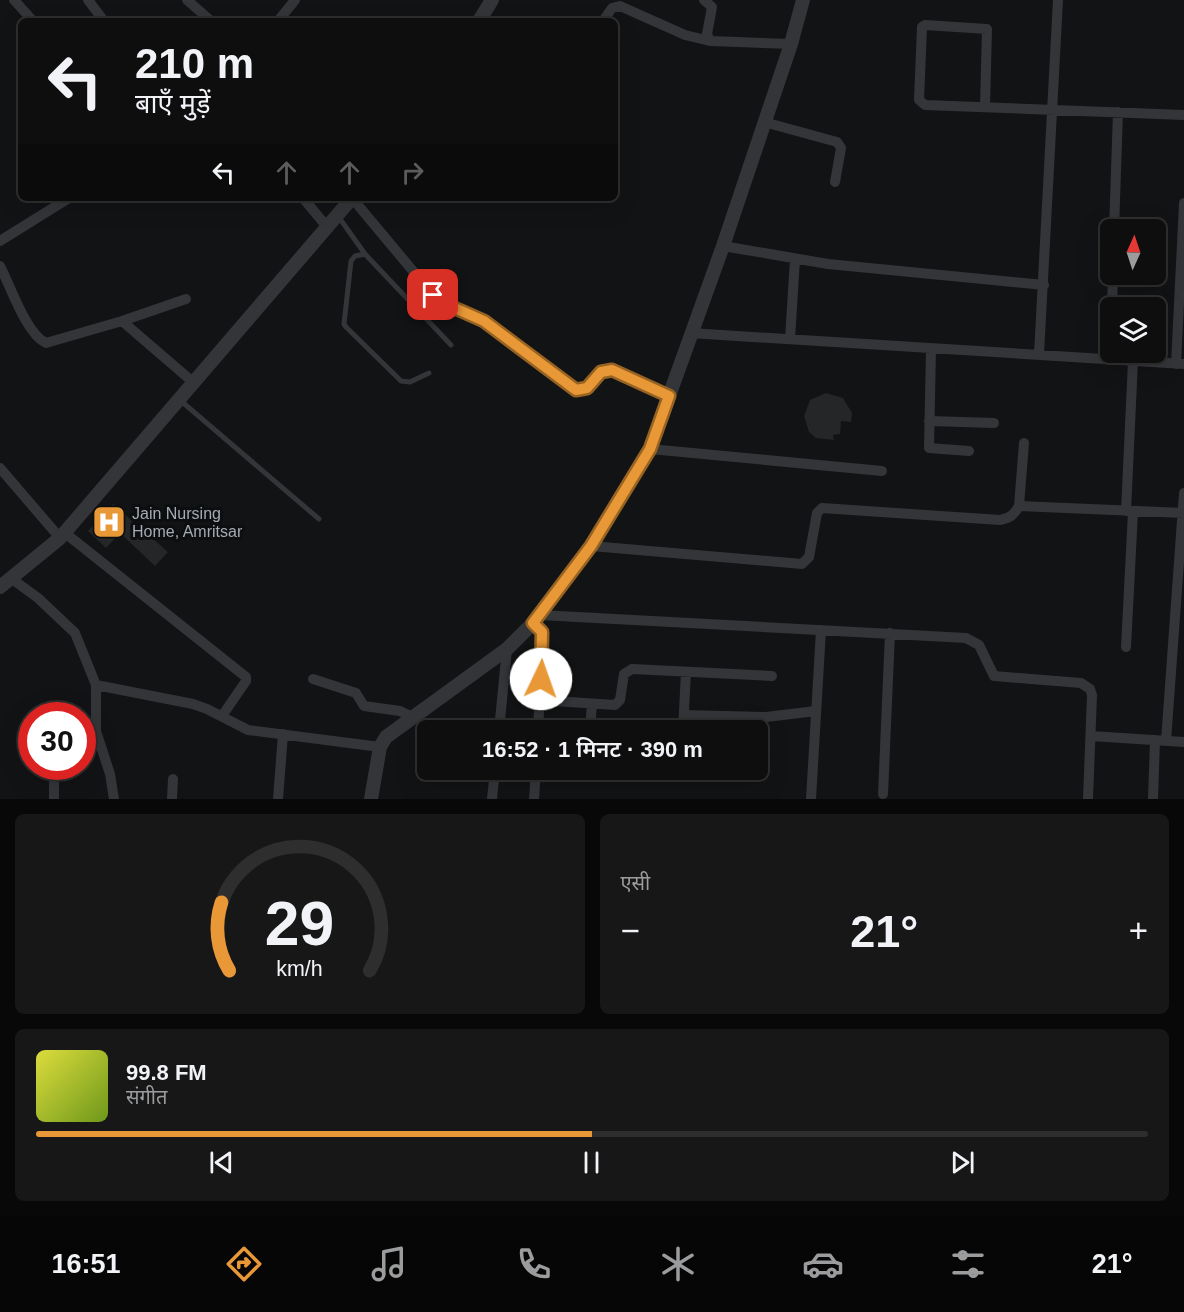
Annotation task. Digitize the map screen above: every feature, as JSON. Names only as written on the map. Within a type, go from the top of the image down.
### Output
[{"type":"street","points":[[15,0],[30,18]]},
{"type":"street","points":[[88,0],[102,18]]},
{"type":"street","points":[[187,0],[208,18]]},
{"type":"street","points":[[280,18],[294,0]]},
{"type":"street","points":[[480,18],[492,0]]},
{"type":"street","points":[[704,0],[712,7],[707,34],[710,41]]},
{"type":"street","points":[[371,799],[380,747],[386,737],[507,649],[536,619],[591,546],[650,449],[723,246],[791,44],[803,0]]},
{"type":"street","points":[[1039,354],[1058,0]]},
{"type":"street","points":[[605,18],[612,8],[620,6],[685,35],[710,41],[791,44]]},
{"type":"street","points":[[985,106],[987,29],[922,27],[921,103],[1052,110],[1184,115]]},
{"type":"street","points":[[1114,219],[1118,112]]},
{"type":"street","points":[[764,122],[837,142],[841,148],[835,182]]},
{"type":"street","points":[[0,241],[64,201]]},
{"type":"street","points":[[306,201],[328,228]]},
{"type":"street","points":[[114,799],[110,774],[96,730],[96,685],[75,633],[38,598],[5,580],[63,535],[350,201]]},
{"type":"street","points":[[355,201],[441,302],[484,321],[576,390],[587,388],[601,372],[612,370],[669,396]]},
{"type":"street","points":[[1156,363],[1180,364],[1184,203]]},
{"type":"street","points":[[723,246],[795,259],[1044,285]]},
{"type":"street","points":[[790,339],[795,259]]},
{"type":"street","points":[[0,266],[29,326],[43,342],[50,343],[186,299]]},
{"type":"street","points":[[123,321],[194,384]]},
{"type":"street","points":[[690,333],[931,349],[1100,356]]},
{"type":"street","points":[[931,349],[929,448],[969,452]]},
{"type":"street","points":[[1126,647],[1133,363]]},
{"type":"street","points":[[929,421],[994,423]]},
{"type":"street","points":[[591,546],[802,564],[809,557],[817,513],[822,507],[1000,520],[1015,514],[1019,506],[1024,443]]},
{"type":"street","points":[[650,449],[882,471]]},
{"type":"street","points":[[0,468],[63,535],[246,677],[246,681],[222,716]]},
{"type":"street","points":[[1153,799],[1161,741],[1184,493]]},
{"type":"street","points":[[1019,506],[1183,513]]},
{"type":"street","points":[[536,619],[966,638],[979,645],[994,676],[1086,686],[1092,695],[1088,799]]},
{"type":"street","points":[[536,619],[543,637],[538,720]]},
{"type":"street","points":[[811,799],[821,630]]},
{"type":"street","points":[[883,794],[890,633]]},
{"type":"street","points":[[500,720],[507,649]]},
{"type":"street","points":[[539,700],[592,704],[618,703],[624,674],[632,669],[772,676]]},
{"type":"street","points":[[684,720],[686,672]]},
{"type":"street","points":[[313,679],[356,693],[364,706],[400,711],[412,717]]},
{"type":"street","points":[[96,685],[193,704],[248,730],[380,747]]},
{"type":"street","points":[[591,720],[592,704]]},
{"type":"street","points":[[684,715],[785,716],[816,711]]},
{"type":"street","points":[[278,799],[283,734]]},
{"type":"street","points":[[1091,736],[1184,742]]},
{"type":"street","points":[[172,799],[173,779]]},
{"type":"street","points":[[492,799],[494,780]]},
{"type":"street","points":[[534,799],[535,780]]},
{"type":"street","points":[[54,783],[54,799]]},
{"type":"lane","points":[[338,216],[365,254],[451,345]]},
{"type":"lane","points":[[365,254],[355,256],[351,261],[344,324],[401,381],[410,382],[429,373]]},
{"type":"lane","points":[[180,399],[319,519]]},
{"type":"building","points":[[826,393],[843,398],[852,413],[851,422],[841,421],[840,434],[833,435],[834,440],[816,438],[809,432],[804,416],[810,400]]},
{"type":"building","points":[[113,504],[168,552],[155,566],[120,533],[106,548],[88,531]]},
{"type":"place","name":"Jain Nursing Home, Amritsar","points":[[109,522]]},
{"type":"route","points":[[433,295],[441,302],[484,321],[576,390],[582,391],[601,372],[612,370],[669,396],[650,449],[591,546],[533,623],[541,628],[543,637],[541,679]]}]
